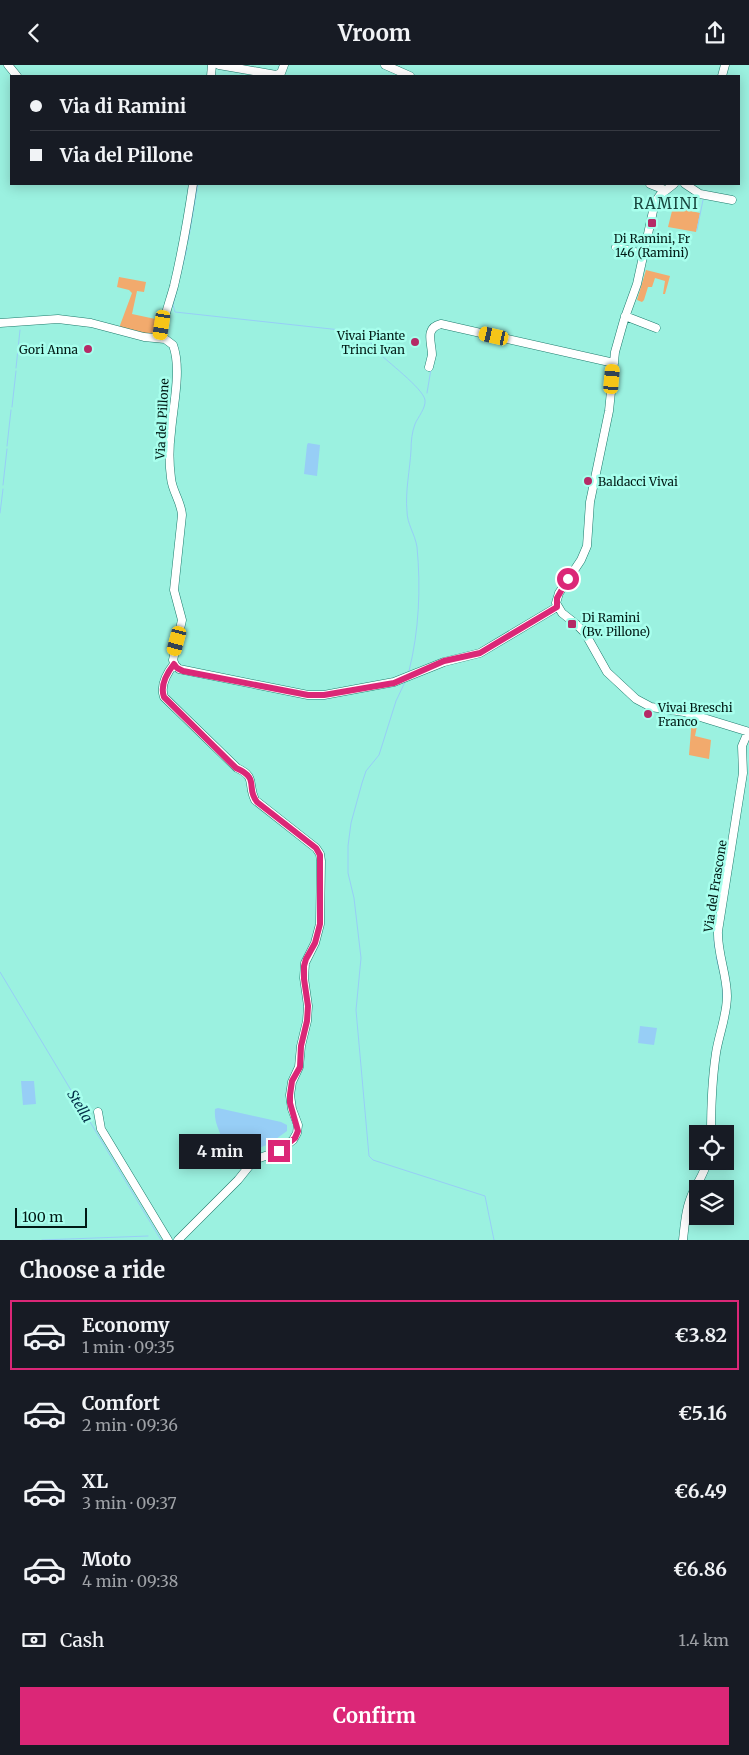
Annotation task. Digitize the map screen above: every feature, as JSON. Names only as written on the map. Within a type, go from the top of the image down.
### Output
[{"type":"street","points":[[8,65],[16,75]]},
{"type":"street","points":[[219,65],[278,75],[282,72],[284,65]]},
{"type":"street","points":[[385,65],[408,75]]},
{"type":"street","points":[[0,323],[58,319],[94,323],[144,337],[160,338],[163,321],[174,286],[193,185]]},
{"type":"street","points":[[652,185],[665,190]]},
{"type":"street","points":[[672,185],[658,197],[654,205],[637,284],[618,341],[609,411],[590,501],[587,546],[581,560],[559,593],[556,601],[557,607],[585,633],[607,672],[636,699],[651,707],[684,712],[749,732]]},
{"type":"street","points":[[686,185],[700,194],[732,200]]},
{"type":"street","points":[[616,247],[643,254]]},
{"type":"street","points":[[625,316],[656,328]]},
{"type":"street","points":[[429,367],[432,355],[431,332],[435,326],[441,324],[614,363]]},
{"type":"street","name":"Via del Pillone","points":[[160,338],[172,343],[176,357],[176,382],[170,439],[170,468],[172,483],[182,509],[174,590],[182,621],[172,658],[174,664],[164,682],[162,691],[164,697],[236,768],[246,772],[252,781],[252,792],[256,800],[316,848],[320,854],[321,861],[320,924],[315,943],[304,966],[308,1006],[307,1021],[301,1046],[300,1067],[292,1081],[290,1095],[292,1109],[298,1125],[298,1133],[289,1144],[279,1151],[254,1160],[238,1180],[178,1240]]},
{"type":"street","points":[[174,664],[183,671],[308,695],[324,695],[400,681],[444,661],[483,652],[557,607]]},
{"type":"street","name":"Via del Frascone","points":[[711,1125],[714,1063],[726,1010],[727,996],[726,982],[719,953],[718,931],[741,785],[743,767],[742,746],[749,732]]},
{"type":"street","points":[[98,1112],[101,1129],[168,1240]]},
{"type":"street","points":[[683,1240],[687,1207],[704,1170]]},
{"type":"shaded area","points":[[673,207],[700,213],[696,232],[668,227]]},
{"type":"shaded area","points":[[646,270],[670,276],[665,294],[663,294],[665,281],[655,278],[652,287],[648,287],[642,302],[637,300]]},
{"type":"shaded area","points":[[119,277],[146,282],[144,292],[137,291],[132,314],[160,320],[156,334],[151,336],[119,328],[132,293],[129,290],[117,287]]},
{"type":"shaded area","points":[[692,718],[698,721],[695,736],[711,740],[709,759],[689,755]]},
{"type":"water","points":[[308,443],[320,445],[317,476],[304,474]]},
{"type":"water","points":[[640,1026],[657,1028],[654,1045],[638,1043]]},
{"type":"water","points":[[21,1081],[34,1081],[36,1104],[23,1105]]},
{"type":"water","points":[[218,1108],[281,1122],[287,1125],[287,1131],[269,1144],[254,1150],[238,1167],[225,1167],[222,1161],[222,1140],[215,1118],[215,1109]]},
{"type":"waterway","points":[[188,242],[198,185]]},
{"type":"waterway","points":[[697,230],[703,200]]},
{"type":"waterway","points":[[187,248],[173,305],[175,312],[362,333],[377,351],[423,395],[425,400],[424,406],[415,424],[412,437],[407,496],[407,516],[417,547],[419,578],[417,625],[409,671]]},
{"type":"waterway","points":[[16,368],[20,330]]},
{"type":"waterway","points":[[427,393],[431,369]]},
{"type":"waterway","points":[[12,407],[16,371]]},
{"type":"waterway","points":[[7,446],[11,410]]},
{"type":"waterway","points":[[3,485],[7,449]]},
{"type":"waterway","points":[[0,513],[3,489]]},
{"type":"waterway","points":[[405,682],[396,701],[379,755],[366,771],[351,823],[348,846],[348,873],[354,898],[361,958],[356,1010],[369,1156],[373,1160],[485,1196],[494,1240]]},
{"type":"waterway","points":[[719,900],[725,862]]},
{"type":"waterway","points":[[714,939],[715,948]]},
{"type":"waterway","points":[[716,957],[721,976]]},
{"type":"waterway","name":"Stella","points":[[0,972],[161,1240]]},
{"type":"waterway","points":[[722,985],[723,998]]},
{"type":"waterway","points":[[42,1240],[148,1236]]},
{"type":"place","name":"Di Ramini, Fr 146 (Ramini)","points":[[652,223]]},
{"type":"place","name":"Vivai Piante Trinci Ivan","points":[[415,342]]},
{"type":"place","name":"Gori Anna","points":[[88,349]]},
{"type":"place","name":"Baldacci Vivai","points":[[588,481]]},
{"type":"place","name":"Di Ramini (Bv. Pillone)","points":[[572,624]]},
{"type":"place","name":"Vivai Breschi Franco","points":[[648,714]]},
{"type":"district","name":"RAMINI","points":[[666,203]]},
{"type":"route","points":[[279,1151],[295,1138],[298,1131],[298,1125],[290,1103],[290,1095],[292,1081],[300,1067],[301,1046],[307,1021],[308,1006],[304,966],[315,943],[320,924],[320,855],[316,848],[257,802],[252,792],[252,781],[249,776],[236,768],[164,697],[162,691],[166,677],[174,664],[183,671],[308,695],[324,695],[388,684],[415,675],[444,661],[483,652],[520,631],[557,607],[557,598],[568,579]]}]
